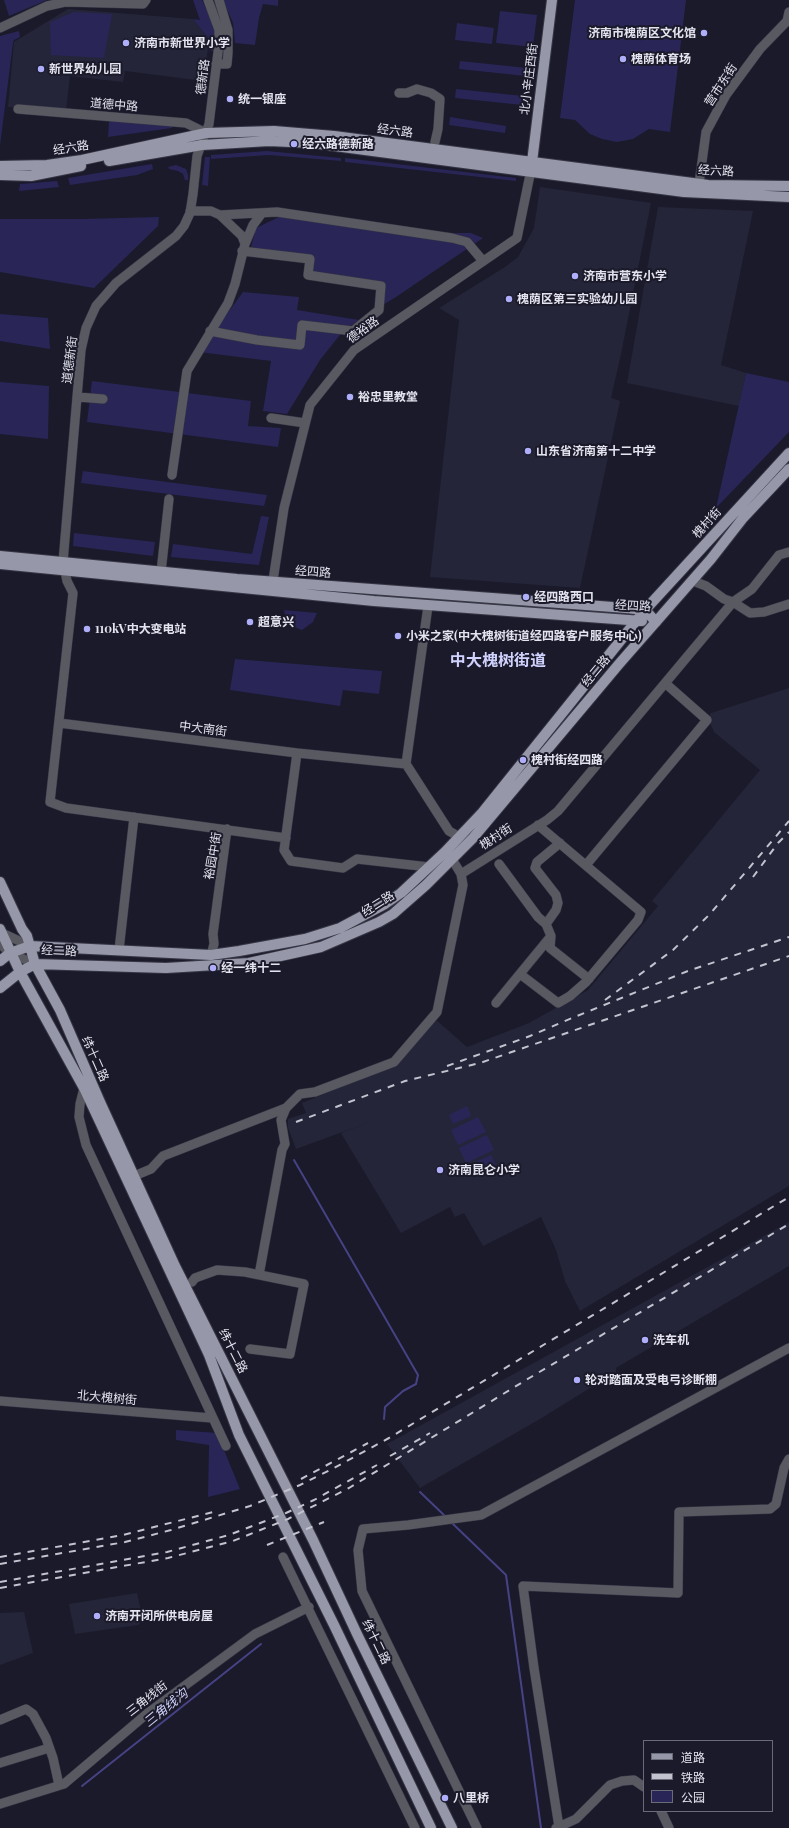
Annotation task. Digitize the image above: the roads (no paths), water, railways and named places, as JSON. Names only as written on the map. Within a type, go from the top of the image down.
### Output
[{"type":"main road","name":"北小辛庄西街","points":[[532,166],[552,0]]},
{"type":"main road","name":"经六路","points":[[0,166],[47,165],[82,160],[206,134],[255,131],[294,132],[532,166],[684,192],[789,197]]},
{"type":"main road","name":"经六路","points":[[0,175],[31,176],[202,145],[269,141],[312,143],[699,184],[789,186]]},
{"type":"main road","name":"槐村街","points":[[645,610],[789,453]]},
{"type":"main road","name":"槐村街","points":[[656,622],[693,581],[744,518],[789,469]]},
{"type":"main road","name":"经四路","points":[[0,556],[64,566],[272,587],[645,610],[656,622]]},
{"type":"main road","name":"经四路","points":[[0,564],[161,572],[428,606],[656,622]]},
{"type":"main road","name":"经二路","points":[[30,946],[211,954],[239,951],[305,939],[340,928],[385,904],[402,893],[458,839],[482,813],[525,762],[645,610]]},
{"type":"main road","name":"经二路","points":[[35,964],[174,968],[249,963],[321,947],[379,922],[393,914],[426,885],[473,838],[656,622]]},
{"type":"main road","name":"纬十二路","points":[[0,882],[22,929],[27,936],[35,964],[60,1010],[175,1266],[313,1540],[357,1634],[452,1828]]},
{"type":"main road","name":"纬十二路","points":[[0,931],[9,946],[10,953],[20,972],[84,1088],[209,1355],[239,1435],[334,1625],[431,1828]]},
{"type":"main road","points":[[0,961],[10,953],[30,946]]},
{"type":"main road","points":[[0,988],[20,972],[35,964]]},
{"type":"street","points":[[0,28],[47,6],[64,2],[143,4],[146,0]]},
{"type":"street","name":"德新路","points":[[206,134],[209,124],[219,30],[208,0]]},
{"type":"street","points":[[216,64],[227,64],[228,53],[228,30],[219,0]]},
{"type":"street","name":"营市东街","points":[[699,184],[706,132],[726,96],[760,49],[787,21],[789,12]]},
{"type":"street","points":[[399,93],[407,93],[417,89],[431,93],[440,99],[438,129],[435,142]]},
{"type":"street","name":"道德中路","points":[[18,109],[186,123],[206,134]]},
{"type":"street","name":"道德新街","points":[[64,566],[81,350],[86,328],[96,306],[116,283],[176,236],[184,226],[190,211],[197,156],[206,134]]},
{"type":"street","name":"德裕路","points":[[272,587],[284,508],[310,405],[354,350],[517,238],[532,166]]},
{"type":"street","points":[[190,211],[211,211],[220,215],[242,236],[243,247]]},
{"type":"street","points":[[220,215],[278,212],[452,238],[467,242],[483,261]]},
{"type":"street","points":[[172,475],[187,371],[228,303],[235,284],[243,247],[253,225],[262,213]]},
{"type":"street","points":[[210,331],[257,340],[300,345],[302,325],[354,332],[379,310],[381,286],[308,275],[310,259],[243,247]]},
{"type":"street","points":[[78,397],[103,399]]},
{"type":"street","points":[[271,418],[305,423]]},
{"type":"street","points":[[161,572],[168,499]]},
{"type":"street","name":"槐村街","points":[[461,874],[538,826],[558,811],[733,602],[752,589],[780,555],[789,552]]},
{"type":"street","points":[[64,566],[67,581],[73,593],[50,802],[66,808],[227,829]]},
{"type":"street","points":[[693,581],[706,586],[724,599],[733,602],[750,613],[764,612],[789,604]]},
{"type":"street","points":[[428,606],[406,764],[449,831],[456,835],[458,839]]},
{"type":"street","points":[[586,865],[707,720],[666,683]]},
{"type":"street","name":"中大南街","points":[[59,723],[297,753],[406,764]]},
{"type":"street","points":[[297,753],[284,850],[291,861],[343,868],[357,859],[429,867]]},
{"type":"street","points":[[119,950],[134,817]]},
{"type":"street","points":[[520,974],[558,1003],[570,996],[589,979],[635,925],[641,912],[538,826]]},
{"type":"street","name":"裕园中街","points":[[211,954],[214,944],[213,934],[227,829],[286,838]]},
{"type":"street","points":[[546,924],[556,910],[558,903],[556,895],[534,868],[537,862],[560,843]]},
{"type":"street","points":[[259,1275],[282,1150],[285,1144],[281,1120],[286,1108],[300,1094],[315,1092],[394,1062],[437,1012],[463,885],[461,874],[457,870],[452,859]]},
{"type":"street","points":[[499,864],[538,917],[546,924],[551,936],[550,948],[589,979]]},
{"type":"street","name":"经二路","points":[[0,931],[30,946]]},
{"type":"street","points":[[496,1003],[551,936]]},
{"type":"street","name":"经二路","points":[[0,944],[10,953],[35,964]]},
{"type":"street","points":[[84,1088],[80,1104],[79,1117],[86,1145],[226,1446]]},
{"type":"street","points":[[134,1176],[151,1169],[163,1156],[286,1108]]},
{"type":"street","points":[[192,1282],[195,1278],[216,1270],[259,1275],[304,1284],[290,1354],[250,1349]]},
{"type":"street","points":[[477,1828],[365,1599],[361,1586],[358,1550],[363,1529],[481,1515],[789,1348]]},
{"type":"street","name":"北大槐树街","points":[[0,1401],[212,1418]]},
{"type":"street","points":[[643,1786],[634,1780],[622,1781],[610,1785],[576,1819],[558,1827],[523,1586],[678,1593],[679,1512],[770,1509],[776,1504],[784,1468],[789,1459]]},
{"type":"street","points":[[284,1557],[415,1828]]},
{"type":"street","name":"三角线街","points":[[0,1804],[64,1784],[149,1712],[255,1634],[309,1607]]},
{"type":"street","points":[[0,1720],[26,1709],[33,1714],[49,1748],[59,1785]]},
{"type":"street","points":[[0,1763],[49,1748]]},
{"type":"street","points":[[661,1812],[669,1828]]},
{"type":"waterway","points":[[294,1160],[418,1375],[416,1384],[403,1391],[385,1407],[384,1419]]},
{"type":"waterway","points":[[420,1492],[446,1517]]},
{"type":"waterway","points":[[452,1523],[506,1575],[541,1828]]},
{"type":"waterway","name":"三角线沟","points":[[82,1786],[261,1644]]},
{"type":"railway","points":[[605,1000],[673,950],[710,914],[789,821]]},
{"type":"railway","points":[[753,877],[778,843],[789,832]]},
{"type":"railway","points":[[447,1066],[530,1036],[688,971],[789,937]]},
{"type":"railway","points":[[296,1122],[405,1081],[480,1063],[789,956]]},
{"type":"railway","points":[[0,1564],[125,1542],[171,1530],[250,1506],[300,1485],[389,1438],[789,1197]]},
{"type":"railway","points":[[0,1588],[168,1558],[233,1541],[288,1519],[349,1488],[531,1377],[789,1224]]},
{"type":"railway","points":[[390,1456],[430,1433]]},
{"type":"railway","points":[[301,1479],[368,1443]]},
{"type":"railway","points":[[0,1582],[167,1552],[229,1535],[286,1513],[314,1500],[377,1465]]},
{"type":"railway","points":[[0,1557],[123,1535],[213,1512]]},
{"type":"railway","points":[[267,1545],[324,1522]]},
{"type":"place","name":"济南市槐荫区文化馆","points":[[704,33]]},
{"type":"place","name":"济南市新世界小学","points":[[126,43]]},
{"type":"place","name":"槐荫体育场","points":[[623,59]]},
{"type":"place","name":"新世界幼儿园","points":[[41,69]]},
{"type":"place","name":"统一银座","points":[[230,99]]},
{"type":"place","name":"经六路德新路","points":[[294,144]]},
{"type":"place","name":"济南市营东小学","points":[[575,276]]},
{"type":"place","name":"槐荫区第三实验幼儿园","points":[[509,299]]},
{"type":"place","name":"裕忠里教堂","points":[[350,397]]},
{"type":"place","name":"山东省济南第十二中学","points":[[528,451]]},
{"type":"place","name":"经四路西口","points":[[526,597]]},
{"type":"place","name":"超意兴","points":[[250,622]]},
{"type":"place","name":"110kV中大变电站","points":[[87,629]]},
{"type":"place","name":"小米之家(中大槐树街道经四路客户服务中心)","points":[[398,636]]},
{"type":"place","name":"槐村街经四路","points":[[523,760]]},
{"type":"place","name":"经一纬十二","points":[[213,968]]},
{"type":"place","name":"济南昆仑小学","points":[[440,1170]]},
{"type":"place","name":"洗车机","points":[[645,1340]]},
{"type":"place","name":"轮对踏面及受电弓诊断棚","points":[[577,1380]]},
{"type":"place","name":"济南开闭所供电房屋","points":[[97,1616]]},
{"type":"place","name":"八里桥","points":[[445,1798]]},
{"type":"district","name":"中大槐树街道","points":[[498,661]]}]
